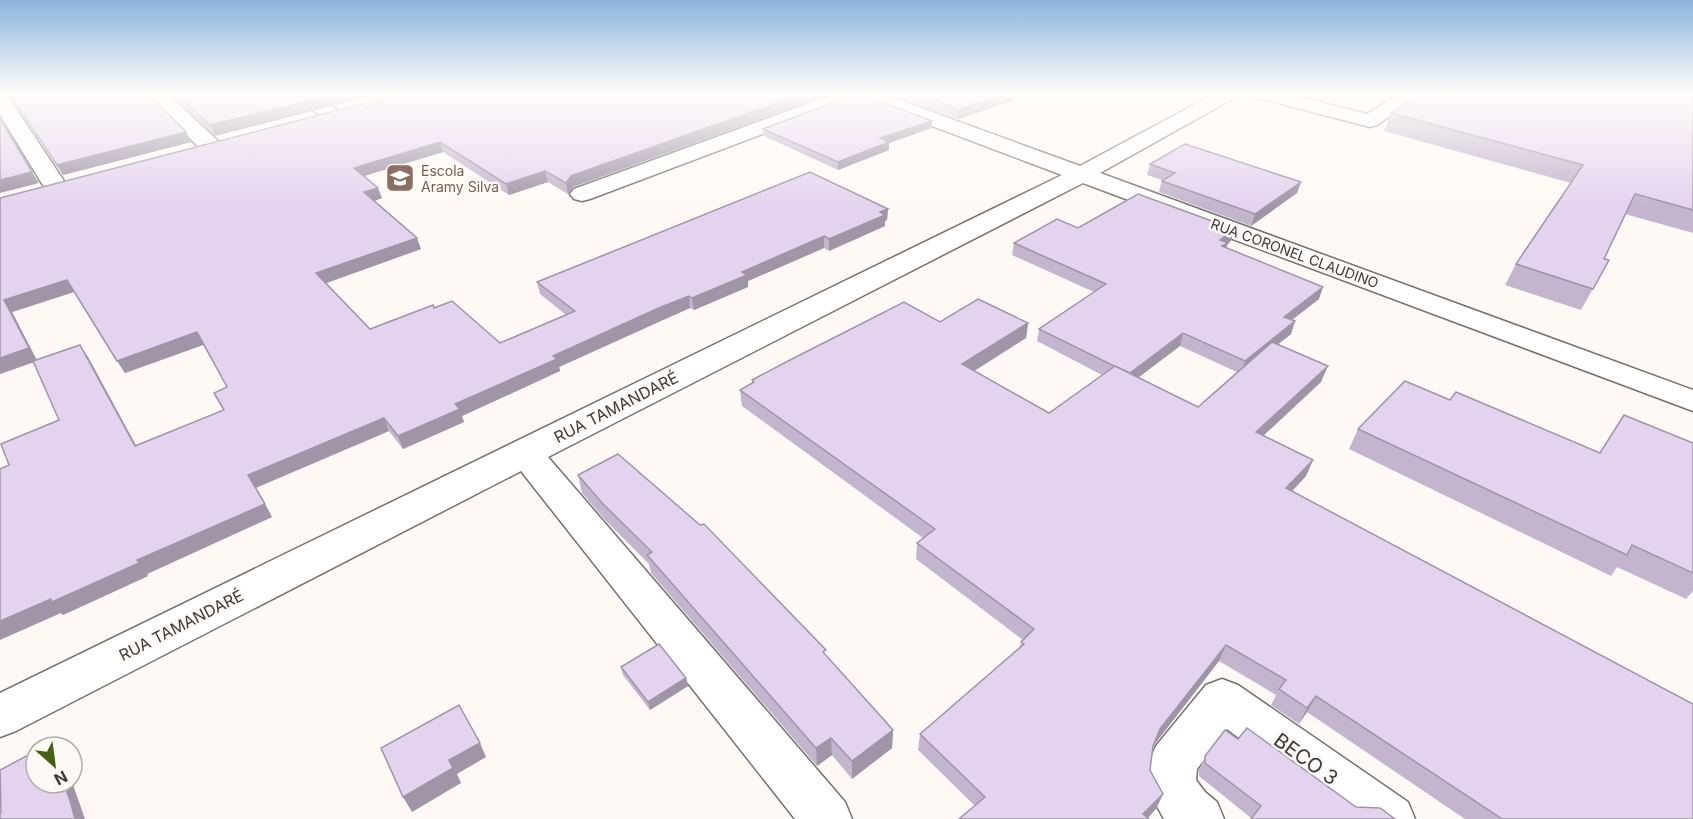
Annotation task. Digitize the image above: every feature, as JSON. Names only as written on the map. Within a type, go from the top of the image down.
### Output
[{"type":"street","points":[[21,131],[56,187]]},
{"type":"street","points":[[195,131],[210,146]]},
{"type":"street","points":[[582,194],[751,131]]},
{"type":"street","name":"RUA CORONEL CLAUDINO","points":[[966,131],[1693,401]]},
{"type":"street","name":"RUA TAMANDARÉ","points":[[0,716],[1082,174],[1160,131]]},
{"type":"street","points":[[188,152],[232,140]]},
{"type":"street","points":[[34,193],[78,181]]},
{"type":"street","points":[[525,453],[827,819]]},
{"type":"street","name":"BECO 3","points":[[1199,819],[1187,809],[1171,786],[1173,762],[1222,699],[1390,819]]},
{"type":"building","points":[[0,131],[7,131],[32,172],[0,180]]},
{"type":"building","points":[[34,131],[186,132],[57,165]]},
{"type":"building","points":[[257,131],[697,131],[571,176],[566,183],[545,171],[506,184],[440,142],[354,168],[378,188],[364,192],[417,238],[316,273],[370,329],[433,305],[434,308],[452,301],[500,343],[575,311],[537,282],[810,172],[888,209],[880,212],[885,215],[829,239],[824,236],[742,272],[747,275],[692,298],[689,296],[661,307],[553,356],[557,359],[455,404],[460,409],[398,436],[384,418],[248,475],[265,504],[137,560],[139,563],[52,602],[51,599],[0,621],[0,469],[9,465],[1,444],[59,420],[33,361],[80,345],[135,446],[224,410],[214,393],[227,387],[197,332],[117,361],[67,280],[4,300],[29,348],[0,358],[0,198]]},
{"type":"building","points":[[768,131],[901,131],[880,138],[889,142],[838,162]]},
{"type":"building","points":[[1458,131],[1693,131],[1693,210],[1635,194],[1604,259],[1609,260],[1593,289],[1516,264],[1583,165]]},
{"type":"building","points":[[1185,144],[1301,182],[1255,214],[1162,181],[1175,173],[1150,164]]},
{"type":"building","points":[[1138,194],[1234,229],[1220,240],[1228,243],[1222,246],[1323,287],[1284,317],[1295,321],[1245,361],[1183,333],[1130,373],[1039,329],[1106,284],[1014,243],[1057,219],[1078,228]]},
{"type":"building","points":[[978,299],[1028,323],[962,364],[1049,413],[1115,366],[1198,407],[1272,342],[1328,366],[1256,432],[1313,460],[1286,488],[1693,704],[1693,819],[1502,819],[1316,696],[1307,708],[1279,689],[1286,680],[1226,645],[1160,729],[1153,746],[1150,770],[1163,794],[1143,814],[1149,819],[959,819],[985,797],[920,734],[1024,644],[1021,642],[1034,629],[917,543],[935,529],[740,390],[754,382],[752,380],[904,302],[940,322]]},
{"type":"building","points":[[1405,381],[1450,400],[1456,392],[1600,453],[1624,415],[1693,443],[1693,573],[1632,545],[1627,555],[1358,429]]},
{"type":"building","points":[[618,454],[700,525],[704,524],[826,650],[823,652],[893,730],[852,761],[831,738],[816,748],[647,555],[652,552],[603,504],[578,475]]},
{"type":"building","points":[[659,644],[686,678],[648,702],[621,667]]},
{"type":"building","points":[[459,705],[480,743],[449,760],[453,768],[403,797],[381,748]]},
{"type":"building","points":[[1247,728],[1356,807],[1380,808],[1395,819],[1251,819],[1261,806],[1205,763],[1205,756],[1225,730],[1238,739]]},
{"type":"building","points":[[24,757],[24,795],[68,795],[75,819],[0,819],[0,770]]},
{"type":"place","name":"Escola Aramy Silva","points":[[400,178]]}]
